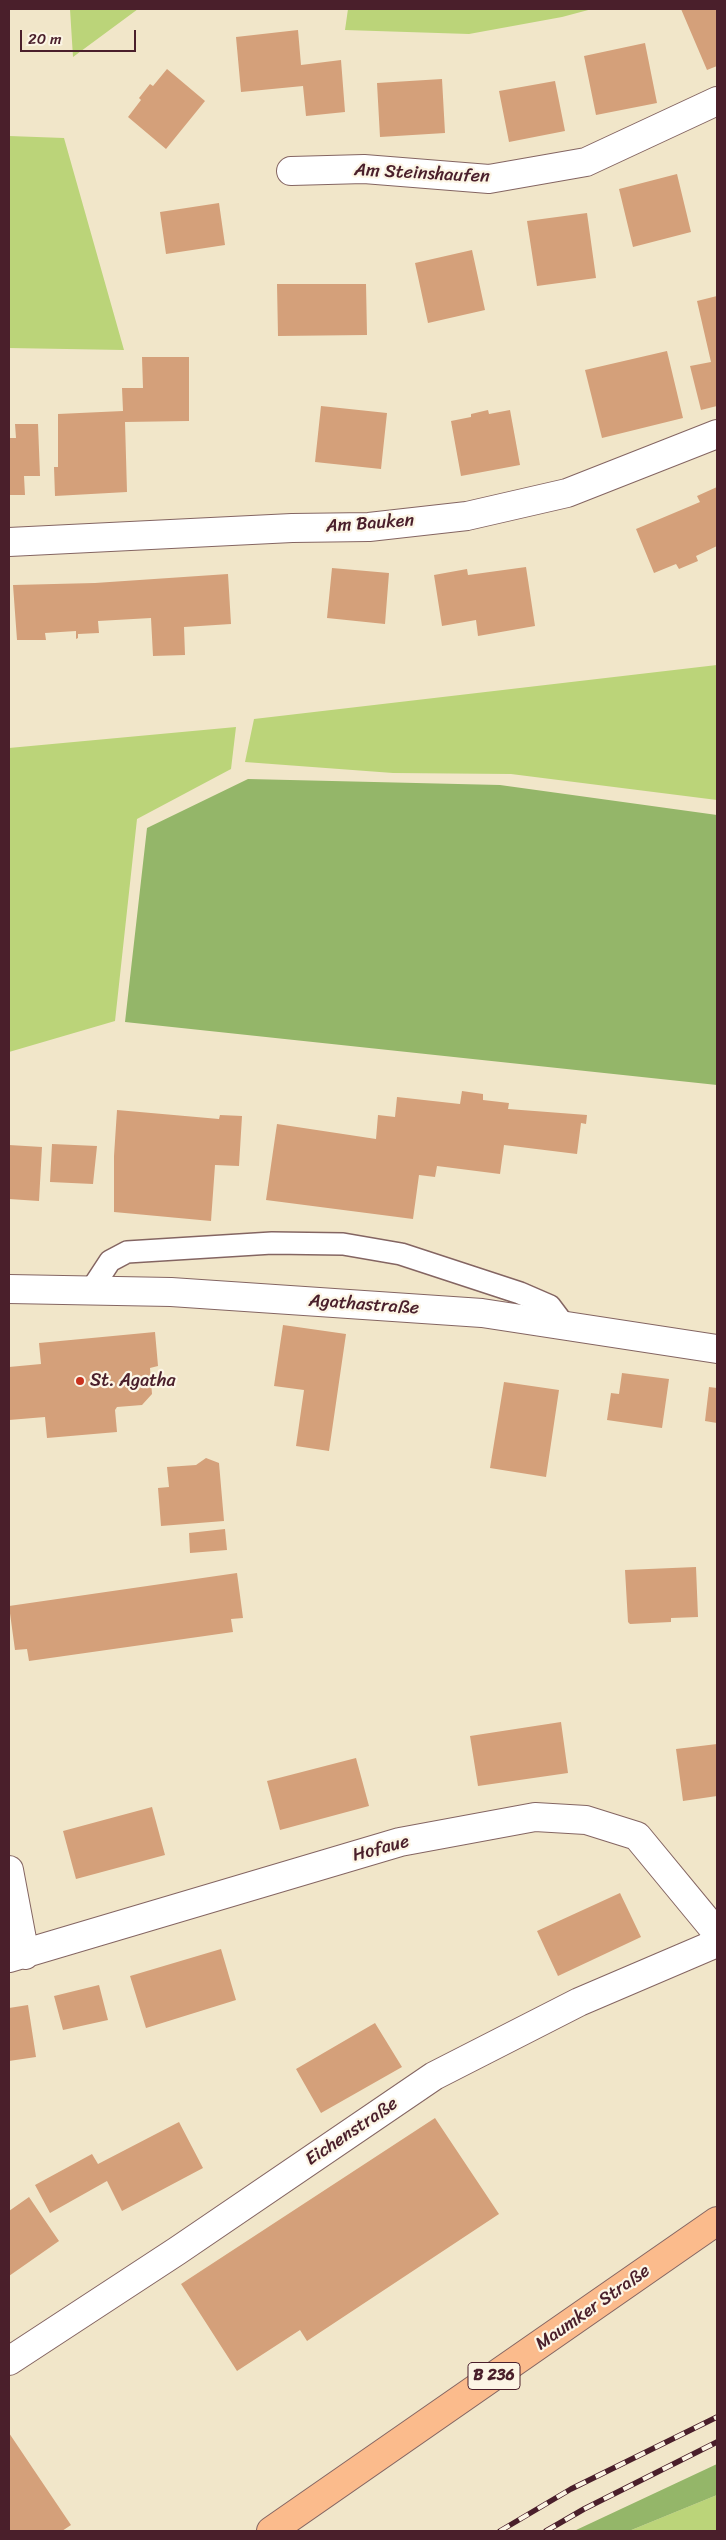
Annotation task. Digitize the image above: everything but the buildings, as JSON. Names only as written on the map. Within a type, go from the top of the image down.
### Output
[{"type":"main road","name":"Maumker Straße","points":[[271,2531],[717,2221]]},
{"type":"street","name":"Am Steinshaufen","points":[[292,171],[364,170],[489,179],[586,162],[717,101]]},
{"type":"street","name":"Am Bauken","points":[[9,542],[292,528],[369,527],[467,516],[567,493],[717,434]]},
{"type":"street","name":"Agathastraße","points":[[9,1289],[171,1292],[482,1313],[717,1349]]},
{"type":"street","name":"Hofaue","points":[[17,1956],[400,1842],[535,1817],[586,1820],[637,1836],[717,1933]]},
{"type":"street","points":[[9,1870],[17,1956]]},
{"type":"street","name":"Eichenstraße","points":[[9,2361],[178,2251],[434,2076],[579,2002],[717,1943]]},
{"type":"lane","points":[[91,1290],[110,1261],[127,1252],[272,1243],[343,1244],[401,1254],[520,1293],[550,1306],[565,1326]]},
{"type":"green space","points":[[70,9],[138,9],[73,57]]},
{"type":"green space","points":[[348,9],[592,9],[562,17],[469,34],[345,30]]},
{"type":"green space","points":[[9,136],[64,138],[124,350],[9,348]]},
{"type":"green space","points":[[717,665],[717,800],[511,774],[393,773],[245,762],[254,719]]},
{"type":"green space","points":[[236,727],[231,769],[137,819],[115,1021],[9,1052],[9,748]]},
{"type":"green space","points":[[248,779],[500,785],[717,815],[717,1085],[125,1022],[147,828]]},
{"type":"green space","points":[[717,2464],[717,2495],[629,2531],[574,2531]]},
{"type":"green space","points":[[717,2495],[717,2531],[629,2531]]},
{"type":"railway","points":[[500,2531],[571,2489],[717,2417]]},
{"type":"railway","points":[[546,2531],[584,2509],[717,2442]]},
{"type":"place","name":"St. Agatha","points":[[80,1381]]}]
